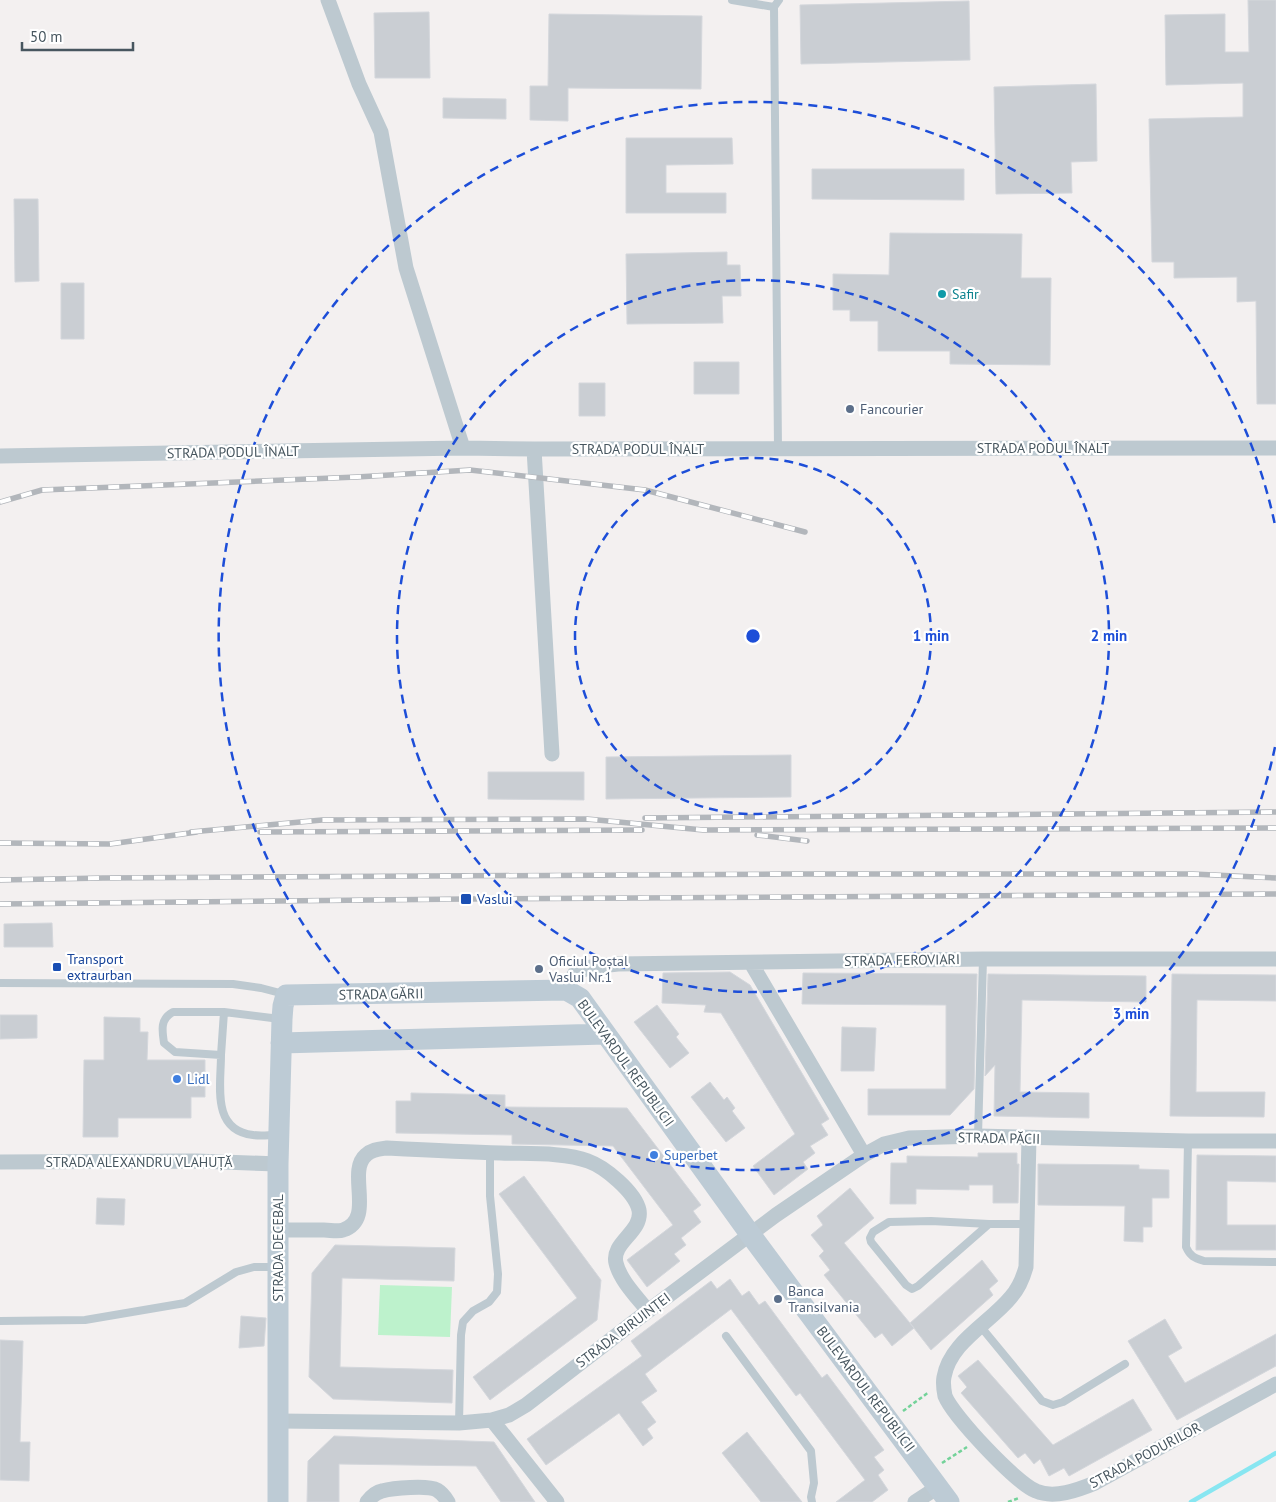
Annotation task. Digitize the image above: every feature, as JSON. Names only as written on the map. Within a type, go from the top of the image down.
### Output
[{"type":"street","points":[[328,0],[359,84],[381,132],[406,268],[463,448]]},
{"type":"street","name":"STRADA PODUL ÎNALT","points":[[0,456],[463,448],[1276,448]]},
{"type":"street","points":[[534,449],[552,754]]},
{"type":"street","name":"STRADA FEROVIARI","points":[[752,962],[983,959],[1276,959]]},
{"type":"street","points":[[566,990],[575,972],[604,965],[752,962],[864,1155]]},
{"type":"street","name":"STRADA GĂRII","points":[[286,995],[566,990]]},
{"type":"street","name":"BULEVARDUL REPUBLICII","points":[[566,990],[580,998],[750,1234],[938,1487]]},
{"type":"street","name":"STRADA DECEBAL","points":[[278,1502],[278,1135],[282,1019],[286,995]]},
{"type":"street","points":[[281,1043],[605,1034]]},
{"type":"street","name":"STRADA PĂCII","points":[[750,1234],[864,1155],[884,1144],[910,1138],[978,1136],[1276,1141]]},
{"type":"street","name":"STRADA PODURILOR","points":[[1029,1138],[1026,1267],[1022,1280],[1012,1297],[968,1338],[947,1363],[943,1380],[946,1396],[978,1440],[1001,1465],[1019,1481],[1037,1492],[1075,1491],[1095,1483],[1276,1384]]},
{"type":"street","points":[[278,1230],[343,1230],[354,1224],[359,1212],[359,1170],[361,1160],[366,1154],[376,1149],[542,1154],[586,1160],[603,1168],[620,1183],[636,1203],[639,1211],[638,1222],[620,1246],[615,1258],[616,1266],[648,1310]]},
{"type":"street","name":"STRADA ALEXANDRU VLAHUȚĂ","points":[[0,1162],[196,1161],[278,1164]]},
{"type":"street","name":"STRADA BIRUINȚEI","points":[[279,1421],[459,1423],[492,1420],[509,1415],[526,1405],[750,1234]]},
{"type":"street","points":[[492,1420],[557,1502]]},
{"type":"street","points":[[915,1502],[938,1487]]},
{"type":"street","points":[[367,1502],[374,1494],[383,1490],[422,1488],[436,1489],[448,1502]]},
{"type":"lane","points":[[732,0],[777,3],[778,449]]},
{"type":"lane","points":[[978,1136],[983,959]]},
{"type":"lane","name":"STRADA GĂRII","points":[[0,983],[233,984],[261,988],[286,995]]},
{"type":"lane","points":[[221,1055],[176,1052],[164,1043],[162,1026],[166,1016],[173,1012],[224,1012],[282,1019]]},
{"type":"lane","points":[[224,1012],[220,1108],[225,1119],[239,1131],[252,1135],[278,1135]]},
{"type":"lane","points":[[1188,1141],[1186,1247],[1189,1254],[1193,1258],[1204,1261],[1276,1262]]},
{"type":"lane","points":[[459,1423],[463,1322],[473,1311],[489,1302],[497,1292],[498,1274],[490,1196],[490,1153]]},
{"type":"lane","points":[[989,1224],[918,1286],[912,1288],[906,1285],[871,1242],[870,1238],[873,1232],[889,1222],[931,1221],[1026,1224]]},
{"type":"lane","points":[[0,1321],[85,1320],[184,1303],[236,1272],[254,1267],[278,1267]]},
{"type":"lane","points":[[981,1327],[1042,1402],[1053,1405],[1063,1402],[1125,1364]]},
{"type":"lane","points":[[726,1336],[811,1451],[814,1475],[812,1502]]},
{"type":"path","points":[[889,1420],[926,1395]]},
{"type":"path","points":[[938,1487],[978,1440]]},
{"type":"green space","points":[[380,1285],[452,1287],[450,1337],[378,1335]]},
{"type":"building","points":[[1248,0],[1276,0],[1276,404],[1257,404],[1256,301],[1237,302],[1237,277],[1174,278],[1174,262],[1152,262],[1149,119],[1243,117],[1243,83],[1166,85],[1165,15],[1225,14],[1225,52],[1249,52]]},
{"type":"building","points":[[969,1],[970,60],[801,64],[800,5]]},
{"type":"building","points":[[429,12],[430,78],[375,78],[374,13]]},
{"type":"building","points":[[549,14],[702,16],[701,89],[568,88],[568,121],[530,120],[530,86],[548,86]]},
{"type":"building","points":[[1096,84],[1097,161],[1071,162],[1072,193],[996,194],[994,87]]},
{"type":"building","points":[[443,98],[506,99],[506,119],[443,118]]},
{"type":"building","points":[[626,138],[732,138],[733,164],[666,165],[666,193],[726,193],[726,213],[626,213]]},
{"type":"building","points":[[812,169],[964,169],[964,200],[812,199]]},
{"type":"building","points":[[14,199],[38,199],[39,281],[15,282]]},
{"type":"building","name":"Safir","points":[[890,233],[1022,234],[1021,278],[1051,278],[1050,365],[950,364],[950,351],[878,351],[878,321],[850,321],[850,310],[833,310],[833,274],[889,275]]},
{"type":"building","points":[[727,252],[727,265],[740,265],[741,296],[722,296],[723,323],[627,324],[626,254]]},
{"type":"building","points":[[61,283],[84,283],[84,339],[61,339]]},
{"type":"building","points":[[694,362],[739,362],[739,394],[694,394]]},
{"type":"building","points":[[579,383],[605,383],[605,416],[579,416]]},
{"type":"building","points":[[791,755],[791,797],[606,799],[606,757]]},
{"type":"building","points":[[488,772],[584,772],[584,800],[488,799]]},
{"type":"building","points":[[52,923],[53,947],[4,947],[4,924]]},
{"type":"building","points":[[730,972],[750,985],[829,1119],[821,1124],[828,1135],[810,1146],[815,1153],[803,1162],[808,1169],[774,1195],[753,1166],[795,1134],[721,1013],[704,1012],[706,1005],[662,1003],[663,973]]},
{"type":"building","points":[[803,973],[977,974],[974,1089],[950,1115],[868,1115],[868,1089],[946,1089],[946,1005],[802,1004]]},
{"type":"building","points":[[988,974],[1146,976],[1146,1002],[1022,1000],[1020,1092],[1089,1093],[1089,1118],[994,1116],[995,1065],[985,1076]]},
{"type":"building","points":[[1172,974],[1276,975],[1276,1001],[1197,1000],[1196,1092],[1265,1092],[1264,1117],[1170,1116]]},
{"type":"building","points":[[657,1005],[679,1034],[676,1037],[689,1053],[670,1068],[634,1022]]},
{"type":"building","points":[[0,1015],[37,1015],[37,1038],[0,1039]]},
{"type":"building","points":[[104,1017],[140,1018],[140,1032],[148,1032],[147,1060],[205,1060],[205,1097],[191,1097],[191,1118],[118,1118],[118,1137],[83,1137],[84,1060],[104,1060]]},
{"type":"building","points":[[842,1027],[876,1028],[874,1071],[841,1071]]},
{"type":"building","points":[[710,1082],[724,1100],[727,1097],[735,1108],[732,1111],[745,1128],[726,1142],[691,1097]]},
{"type":"building","points":[[411,1093],[505,1095],[505,1107],[627,1108],[701,1205],[693,1211],[701,1222],[681,1238],[686,1245],[674,1254],[680,1261],[647,1287],[627,1260],[673,1225],[613,1146],[512,1144],[512,1135],[396,1133],[396,1101],[411,1101]]},
{"type":"building","points":[[978,1153],[1017,1153],[1017,1164],[1019,1164],[1018,1203],[993,1203],[993,1185],[969,1185],[969,1190],[916,1189],[916,1204],[890,1204],[891,1163],[907,1163],[907,1156],[978,1157]]},
{"type":"building","points":[[1197,1155],[1276,1156],[1276,1182],[1227,1181],[1227,1225],[1276,1225],[1276,1250],[1196,1250]]},
{"type":"building","points":[[1038,1164],[1139,1165],[1139,1169],[1169,1170],[1169,1198],[1152,1198],[1152,1227],[1143,1227],[1143,1242],[1124,1241],[1125,1206],[1038,1205]]},
{"type":"building","points":[[524,1176],[601,1280],[597,1320],[490,1400],[473,1377],[577,1298],[499,1194]]},
{"type":"building","points":[[850,1188],[874,1218],[844,1243],[914,1328],[892,1346],[882,1333],[875,1338],[824,1275],[830,1270],[819,1256],[824,1251],[811,1235],[823,1225],[817,1216]]},
{"type":"building","points":[[97,1198],[125,1199],[124,1225],[96,1224]]},
{"type":"building","points":[[335,1245],[455,1248],[454,1281],[342,1278],[340,1367],[453,1370],[452,1403],[333,1399],[309,1377],[312,1273]]},
{"type":"building","points":[[982,1260],[998,1281],[989,1289],[993,1295],[931,1350],[910,1323]]},
{"type":"building","points":[[730,1279],[742,1296],[749,1291],[759,1305],[765,1301],[822,1378],[827,1374],[884,1450],[874,1457],[884,1470],[878,1475],[888,1490],[872,1502],[836,1502],[865,1480],[800,1393],[796,1396],[731,1309],[645,1374],[657,1391],[641,1402],[656,1422],[647,1429],[653,1438],[643,1446],[619,1413],[546,1465],[527,1439],[642,1356],[631,1341],[711,1281],[717,1289]]},
{"type":"building","points":[[241,1316],[266,1318],[264,1346],[239,1348]]},
{"type":"building","points":[[1165,1319],[1182,1348],[1168,1356],[1185,1383],[1276,1334],[1276,1366],[1177,1420],[1128,1341]]},
{"type":"building","points":[[0,1340],[23,1341],[20,1442],[30,1442],[29,1481],[0,1480]]},
{"type":"building","points":[[978,1360],[1053,1445],[1133,1399],[1152,1430],[1069,1476],[1064,1468],[1049,1476],[1040,1459],[1034,1464],[1025,1453],[1018,1458],[961,1393],[967,1387],[958,1376]]},
{"type":"building","points":[[747,1432],[802,1502],[761,1502],[722,1453]]},
{"type":"building","points":[[334,1436],[494,1442],[535,1502],[501,1502],[476,1466],[339,1464],[339,1502],[307,1502],[308,1461]]},
{"type":"waterway","points":[[1191,1502],[1276,1453]]},
{"type":"railway","points":[[0,502],[42,490],[357,477],[470,470],[645,490],[805,532]]},
{"type":"railway","points":[[645,818],[1276,812]]},
{"type":"railway","points":[[191,832],[322,820],[587,819],[703,830],[1276,828]]},
{"type":"railway","points":[[260,832],[642,830]]},
{"type":"railway","points":[[0,843],[110,844],[197,832]]},
{"type":"railway","points":[[757,835],[807,841]]},
{"type":"railway","points":[[0,880],[786,874],[1193,874],[1276,878]]},
{"type":"railway","points":[[0,904],[1276,894]]},
{"type":"place","name":"Safir","points":[[942,294]]},
{"type":"place","name":"Fancourier","points":[[850,409]]},
{"type":"place","name":"Vaslui","points":[[466,899]]},
{"type":"place","name":"Transport extraurban","points":[[57,967]]},
{"type":"place","name":"Oficiul Poștal Vaslui Nr.1","points":[[539,969]]},
{"type":"place","name":"Lidl","points":[[177,1079]]},
{"type":"place","name":"Superbet","points":[[654,1155]]},
{"type":"place","name":"Banca Transilvania","points":[[778,1299]]}]
